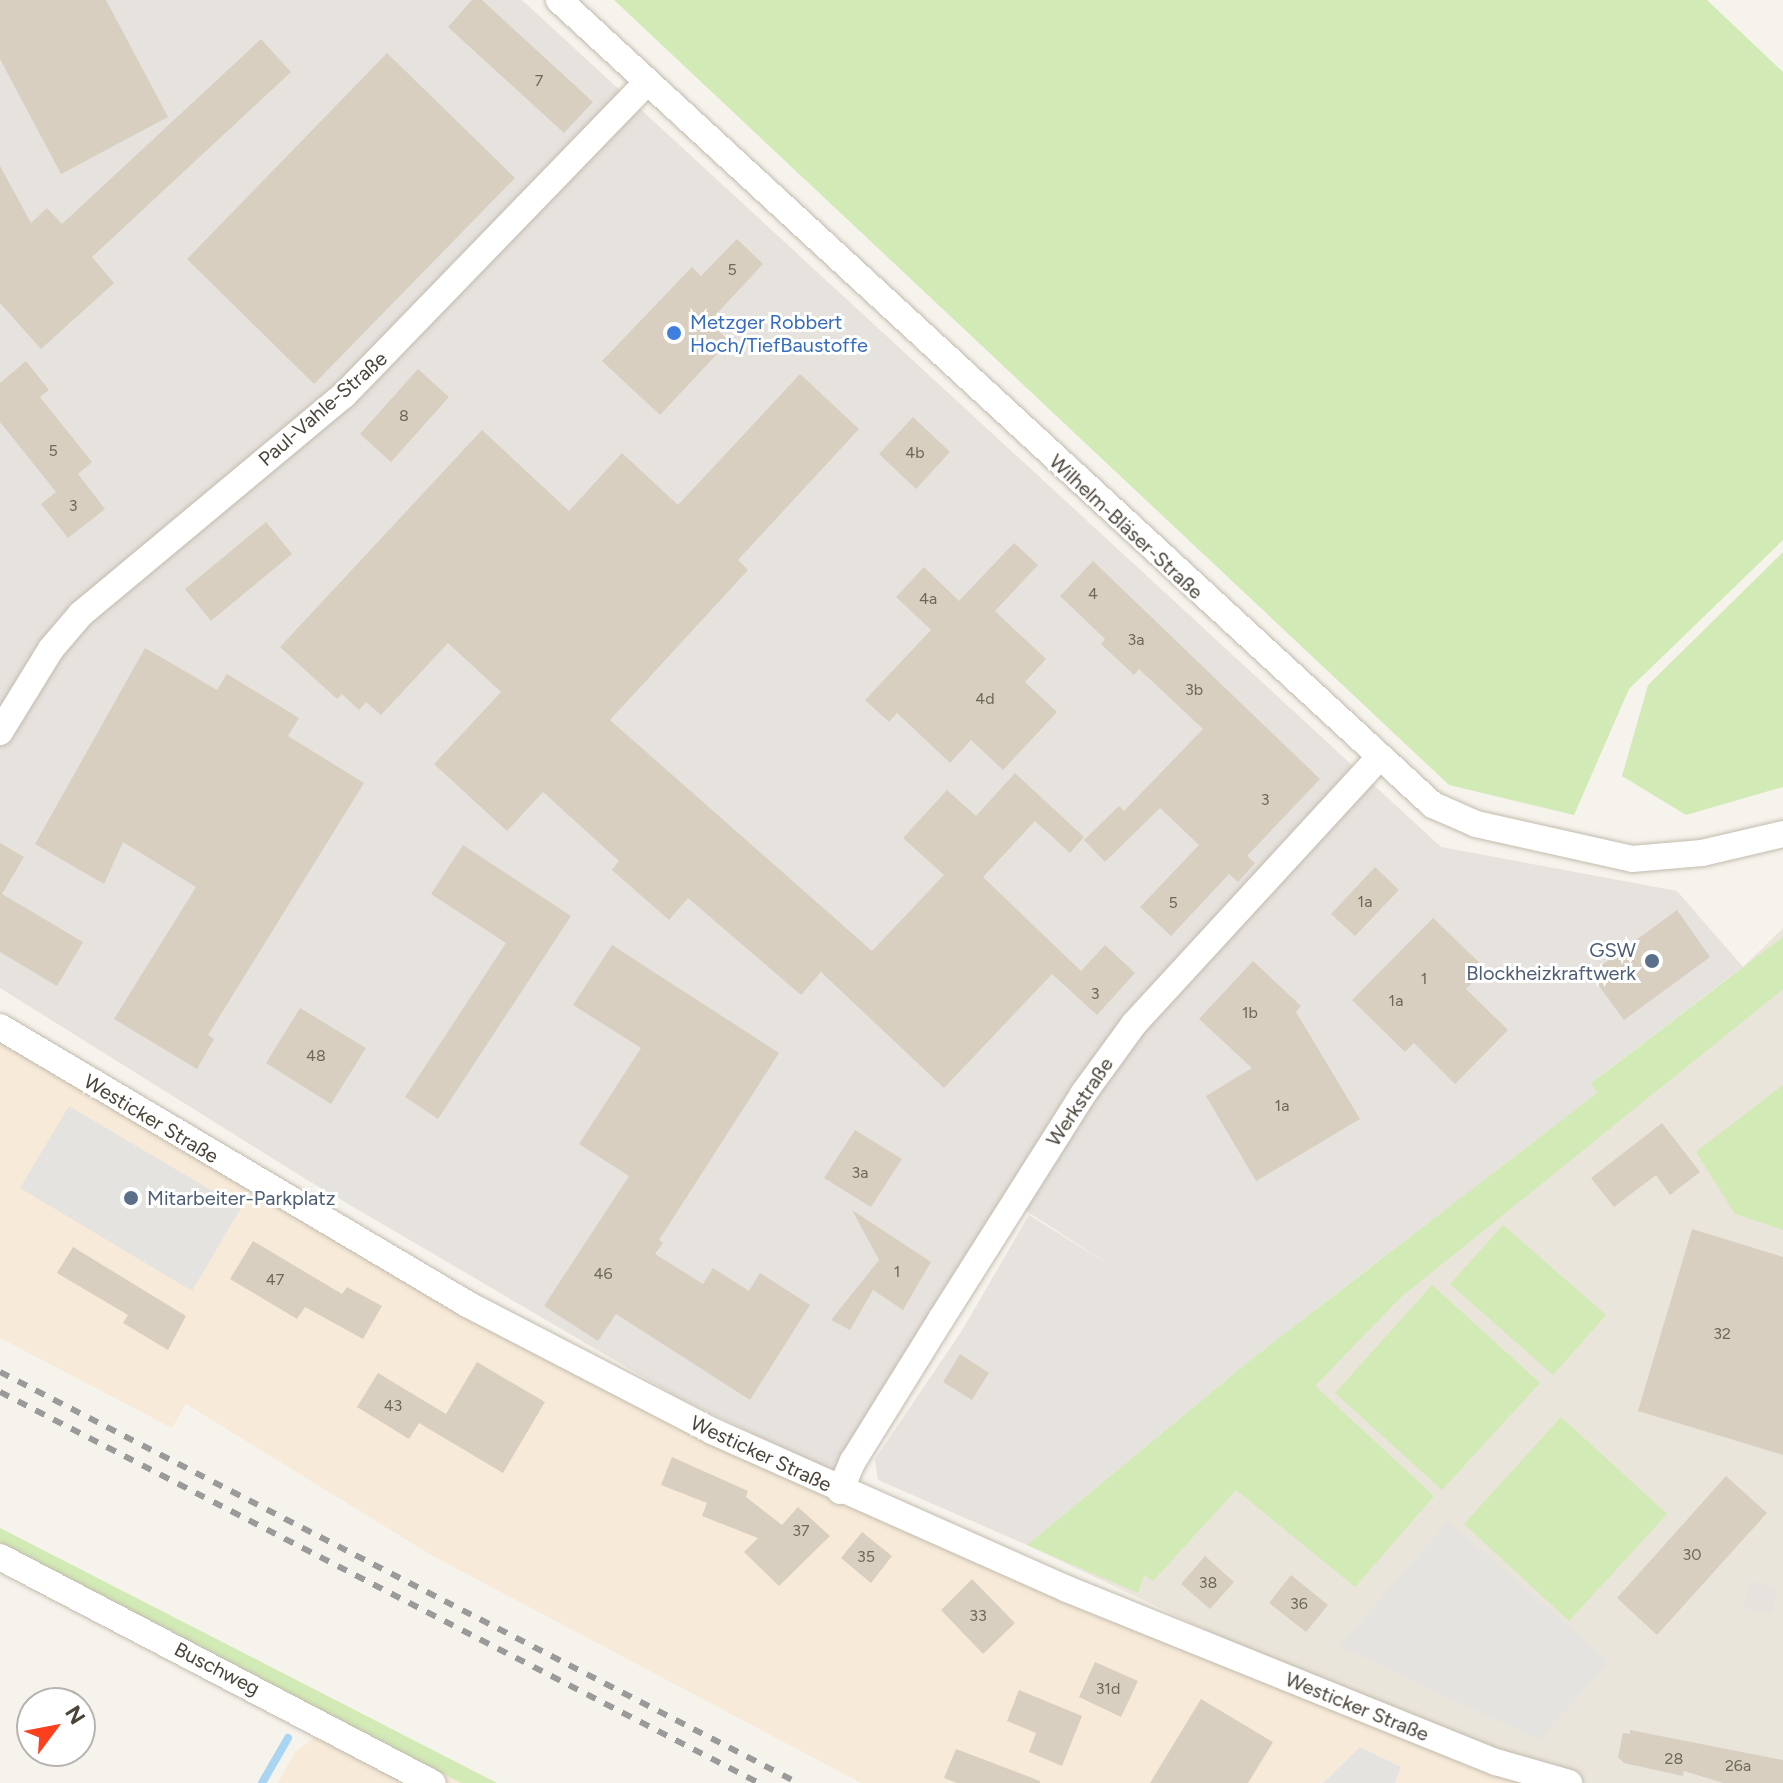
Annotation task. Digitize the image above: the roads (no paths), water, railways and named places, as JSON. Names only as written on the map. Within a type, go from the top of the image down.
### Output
[{"type":"street","name":"Wilhelm-Bläser-Straße","points":[[559,0],[1433,805],[1476,824],[1632,859],[1702,853],[1783,834]]},
{"type":"street","name":"Paul-Vahle-Straße","points":[[0,732],[51,649],[81,614],[344,395],[647,82]]},
{"type":"street","name":"Werkstraße","points":[[840,1491],[853,1461],[941,1319],[1117,1047],[1379,758]]},
{"type":"street","name":"Westicker Straße","points":[[0,1027],[469,1305],[699,1425],[840,1491],[1302,1685],[1496,1762],[1569,1783]]},
{"type":"street","name":"Buschweg","points":[[0,1557],[433,1783]]},
{"type":"waterway","points":[[262,1783],[288,1738]]},
{"type":"railway","points":[[0,1372],[798,1783]]},
{"type":"railway","points":[[0,1392],[759,1783]]},
{"type":"place","name":"Metzger Robbert Hoch/TiefBaustoffe","points":[[674,333]]},
{"type":"place","name":"GSW Blockheizkraftwerk","points":[[1652,961]]},
{"type":"place","name":"Mitarbeiter-Parkplatz","points":[[131,1198]]}]
